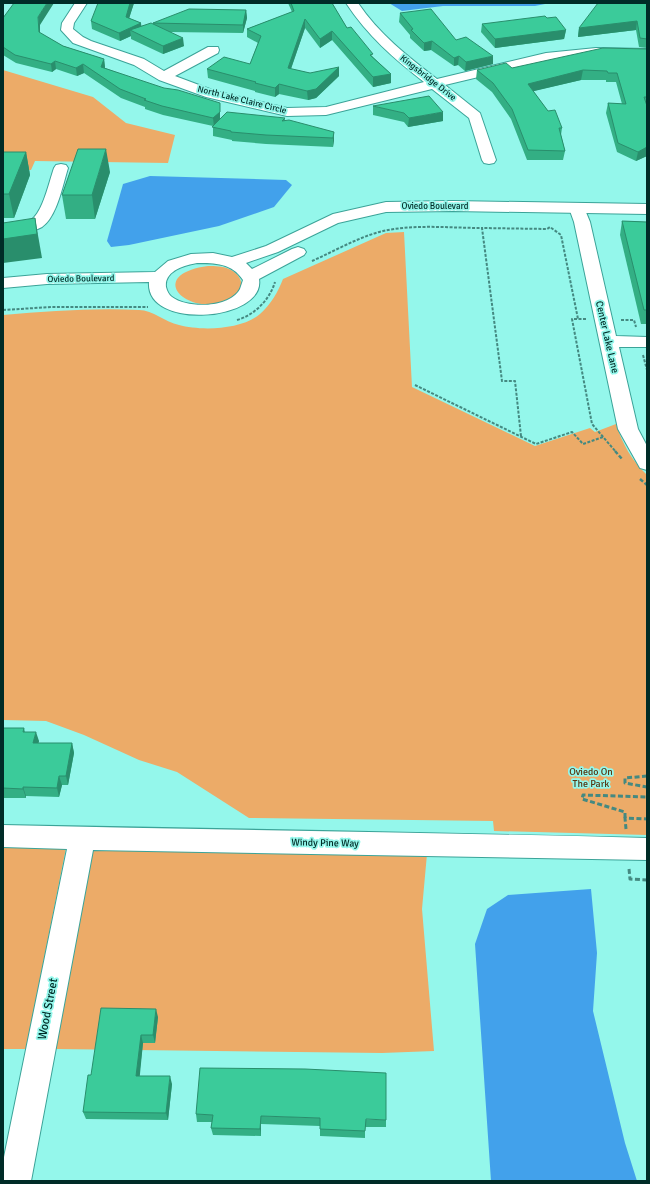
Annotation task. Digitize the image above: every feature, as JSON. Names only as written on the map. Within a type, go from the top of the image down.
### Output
[{"type":"street","name":"North Lake Claire Circle","points":[[81,3],[68,23],[67,30],[72,36],[86,44],[139,62],[164,77],[211,94],[287,112],[326,111],[546,57],[596,52],[647,53]]},
{"type":"street","name":"Kingsbridge Drive","points":[[352,3],[365,22],[395,53],[453,97],[475,116],[489,160]]},
{"type":"street","points":[[164,77],[213,50]]},
{"type":"street","points":[[3,232],[14,231],[37,222],[44,214],[61,168]]},
{"type":"street","name":"Oviedo Boulevard","points":[[234,262],[272,249],[334,220],[386,207],[452,206],[578,212],[647,218]]},
{"type":"street","name":"Oviedo Boulevard","points":[[249,277],[310,246],[360,224],[393,217],[647,209]]},
{"type":"street","name":"Center Lake Lane","points":[[578,212],[628,429],[643,470]]},
{"type":"street","points":[[198,258],[216,258],[234,262],[246,270],[249,277],[251,280],[248,291],[237,301],[220,308],[200,310],[181,308],[166,301],[157,293],[165,270],[179,262],[198,258]]},
{"type":"street","name":"Oviedo Boulevard","points":[[3,283],[46,279],[157,293]]},
{"type":"street","name":"Oviedo Boulevard","points":[[3,297],[32,293],[157,293]]},
{"type":"street","points":[[608,341],[647,342]]},
{"type":"street","name":"Windy Pine Way","points":[[3,836],[230,842],[537,845],[647,849]]},
{"type":"street","name":"Wood Street","points":[[15,1181],[82,838]]},
{"type":"path","points":[[308,263],[370,235],[384,231],[421,228],[547,229],[550,227],[561,235],[578,319]]},
{"type":"path","points":[[482,228],[502,381],[515,381],[521,436]]},
{"type":"path","points":[[237,320],[244,318],[266,303],[273,291],[275,281]]},
{"type":"path","points":[[3,310],[51,307],[129,306],[157,293]]},
{"type":"path","points":[[577,349],[592,424],[626,463]]},
{"type":"path","points":[[415,385],[536,444],[572,432],[583,444],[603,437]]},
{"type":"path","points":[[643,470],[647,486]]},
{"type":"path","points":[[647,776],[625,778],[625,783],[647,787]]},
{"type":"path","points":[[626,833],[625,812],[582,799],[582,795],[647,797]]},
{"type":"path","points":[[625,818],[647,819]]},
{"type":"green space","points":[[3,70],[93,97],[126,123],[175,135],[168,163],[35,161],[31,170],[3,169]]},
{"type":"green space","name":"Oviedo On The Park","points":[[404,232],[412,387],[535,446],[590,428],[595,432],[616,424],[628,451],[647,475],[647,835],[494,831],[493,821],[249,818],[177,772],[139,760],[84,735],[46,721],[3,720],[3,315],[71,310],[139,310],[149,312],[174,323],[188,327],[221,328],[232,326],[243,323],[260,314],[274,298],[283,279],[386,233]]},
{"type":"green space","points":[[208,266],[219,266],[234,272],[240,278],[241,282],[240,290],[237,294],[217,303],[202,304],[189,301],[180,294],[176,286],[178,278],[188,271]]},
{"type":"green space","points":[[3,846],[66,848],[26,1049],[3,1049]]},
{"type":"green space","points":[[93,848],[427,854],[422,909],[434,1051],[382,1053],[56,1049]]},
{"type":"water","points":[[389,3],[550,3],[535,6],[443,6],[402,11]]},
{"type":"water","points":[[150,176],[286,180],[292,185],[274,207],[219,226],[129,245],[111,247],[107,241],[123,184]]},
{"type":"water","points":[[591,889],[597,953],[593,1011],[625,1143],[637,1181],[491,1181],[475,944],[487,909],[508,895]]},
{"type":"building","points":[[14,3],[47,3],[38,17],[39,32],[63,46],[104,59],[101,67],[164,88],[178,90],[220,103],[220,112],[213,118],[162,106],[120,89],[83,64],[76,68],[55,61],[51,64],[15,55],[3,47],[3,18]]},
{"type":"building","points":[[98,3],[130,3],[126,17],[141,23],[119,33],[91,21]]},
{"type":"building","points":[[291,3],[332,3],[347,28],[351,27],[373,54],[370,55],[391,74],[373,77],[332,31],[320,39],[305,19],[288,68],[310,73],[339,67],[316,89],[307,91],[279,84],[275,88],[207,69],[224,57],[250,64],[261,36],[247,29],[294,11]]},
{"type":"building","points":[[598,3],[647,3],[647,39],[640,38],[637,21],[579,28]]},
{"type":"building","points":[[189,9],[246,10],[243,25],[153,23]]},
{"type":"building","points":[[431,9],[456,40],[466,37],[493,56],[466,62],[459,56],[454,58],[432,41],[424,43],[411,30],[413,29],[400,13]]},
{"type":"building","points":[[545,16],[547,18],[556,17],[566,30],[495,39],[482,24]]},
{"type":"building","points":[[151,23],[183,38],[163,46],[130,30]]},
{"type":"building","points":[[603,48],[647,49],[647,97],[644,97],[647,106],[647,147],[638,152],[618,143],[608,103],[626,104],[617,73],[583,70],[528,84],[548,111],[555,110],[562,128],[559,128],[565,151],[528,150],[512,109],[493,83],[477,70],[506,63],[512,68]]},
{"type":"building","points":[[429,96],[443,112],[409,118],[404,113],[373,106]]},
{"type":"building","points":[[227,112],[285,118],[282,121],[289,120],[334,132],[333,138],[231,132],[212,127]]},
{"type":"building","points":[[78,149],[106,149],[92,195],[62,195]]},
{"type":"building","points":[[3,152],[26,152],[9,194],[3,194]]},
{"type":"building","points":[[35,218],[37,234],[3,239],[3,223]]},
{"type":"building","points":[[622,221],[647,222],[647,310],[644,310]]},
{"type":"building","points":[[3,728],[24,728],[23,732],[36,732],[33,743],[72,743],[66,776],[59,776],[57,788],[3,788]]},
{"type":"building","points":[[101,1008],[156,1009],[153,1035],[141,1035],[136,1076],[170,1076],[166,1113],[83,1112],[88,1075],[91,1075]]},
{"type":"building","points":[[200,1068],[305,1069],[386,1073],[386,1120],[366,1119],[365,1131],[320,1129],[320,1118],[261,1116],[260,1129],[211,1128],[213,1115],[196,1114]]}]
